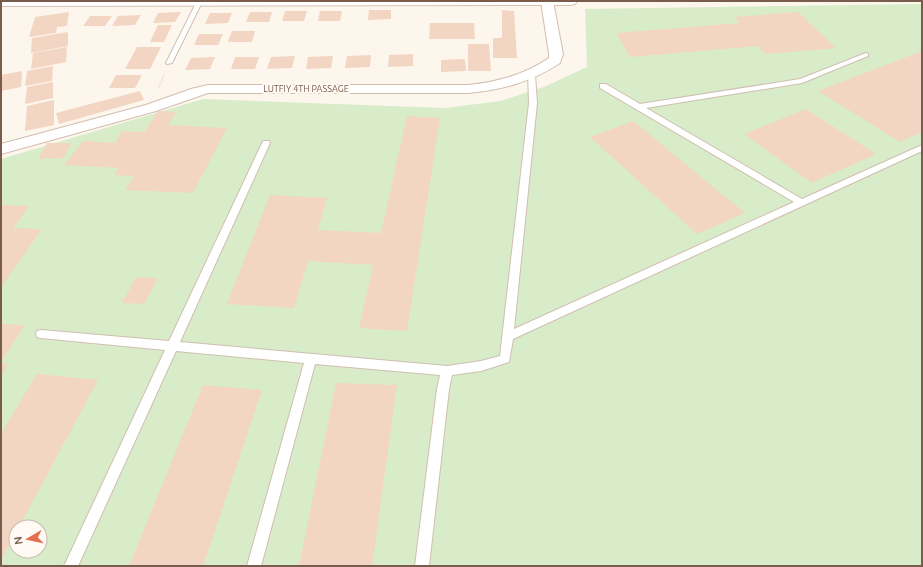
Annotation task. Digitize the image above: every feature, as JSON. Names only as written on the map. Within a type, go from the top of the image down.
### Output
[{"type":"street","name":"LUTFIY 4TH PASSAGE","points":[[1,149],[151,108],[208,89],[468,89],[496,86],[516,81],[555,60],[556,54],[547,1]]},
{"type":"street","points":[[1,2],[570,1]]},
{"type":"lane","points":[[169,63],[206,2]]},
{"type":"lane","points":[[638,107],[802,81],[866,55]]},
{"type":"lane","points":[[41,334],[447,371],[481,366],[505,359],[533,103],[531,74]]},
{"type":"lane","points":[[603,86],[802,203]]},
{"type":"lane","points":[[72,566],[171,346],[266,143]]},
{"type":"lane","points":[[507,337],[922,148]]},
{"type":"lane","points":[[254,566],[311,359]]},
{"type":"lane","points":[[422,566],[443,389],[447,371]]},
{"type":"green space","points":[[922,4],[922,566],[1,566],[1,159],[203,99],[445,108],[500,101],[544,87],[587,67],[585,9]]},
{"type":"building","points":[[369,10],[391,10],[391,19],[368,20]]},
{"type":"building","points":[[502,10],[514,11],[517,58],[493,58],[493,38],[502,38]]},
{"type":"building","points":[[285,11],[307,11],[304,21],[282,21]]},
{"type":"building","points":[[320,11],[342,11],[340,21],[318,21]]},
{"type":"building","points":[[69,12],[67,26],[57,27],[56,33],[29,37],[35,17]]},
{"type":"building","points":[[181,12],[175,22],[153,23],[158,13]]},
{"type":"building","points":[[250,12],[272,12],[269,22],[246,22]]},
{"type":"building","points":[[798,12],[836,48],[766,54],[758,46],[630,57],[616,33],[740,23],[735,17]]},
{"type":"building","points":[[210,13],[232,13],[228,23],[205,24]]},
{"type":"building","points":[[141,15],[135,25],[112,26],[118,16]]},
{"type":"building","points":[[90,16],[112,16],[105,26],[83,26]]},
{"type":"building","points":[[430,23],[474,23],[475,39],[429,39]]},
{"type":"building","points":[[158,25],[172,25],[164,42],[150,42]]},
{"type":"building","points":[[232,31],[255,31],[252,42],[228,42]]},
{"type":"building","points":[[68,32],[68,46],[31,53],[32,38]]},
{"type":"building","points":[[199,34],[223,34],[218,45],[194,45]]},
{"type":"building","points":[[468,44],[489,44],[491,71],[468,71]]},
{"type":"building","points":[[67,47],[66,62],[31,69],[33,53]]},
{"type":"building","points":[[137,47],[161,47],[150,69],[125,69]]},
{"type":"building","points":[[922,51],[922,132],[900,142],[818,91]]},
{"type":"building","points":[[413,54],[413,66],[388,67],[389,55]]},
{"type":"building","points":[[371,55],[370,67],[345,68],[347,56]]},
{"type":"building","points":[[295,56],[292,68],[267,69],[271,57]]},
{"type":"building","points":[[333,56],[331,68],[306,69],[308,57]]},
{"type":"building","points":[[215,57],[210,69],[185,70],[191,58]]},
{"type":"building","points":[[235,57],[259,57],[255,69],[231,69]]},
{"type":"building","points":[[465,59],[466,71],[441,72],[441,60]]},
{"type":"building","points":[[53,66],[52,81],[25,86],[27,71]]},
{"type":"building","points":[[22,71],[21,87],[1,91],[1,75]]},
{"type":"building","points":[[116,75],[142,75],[135,88],[109,88]]},
{"type":"building","points":[[53,82],[53,98],[25,104],[27,87]]},
{"type":"building","points":[[140,91],[144,100],[59,124],[56,113]]},
{"type":"building","points":[[54,100],[54,125],[25,131],[27,106]]},
{"type":"building","points":[[806,109],[876,154],[812,183],[744,134]]},
{"type":"building","points":[[158,111],[176,112],[168,125],[227,128],[193,193],[125,190],[134,176],[114,175],[119,168],[64,165],[83,141],[115,143],[122,131],[144,132]]},
{"type":"building","points":[[407,116],[440,118],[407,331],[359,328],[373,265],[308,261],[294,308],[227,304],[270,195],[327,198],[318,230],[381,233]]},
{"type":"building","points":[[633,121],[745,213],[697,234],[590,137]]},
{"type":"building","points":[[47,143],[72,143],[63,158],[38,159]]},
{"type":"building","points":[[1,205],[29,206],[13,228],[42,229],[1,287]]},
{"type":"building","points":[[136,277],[158,278],[144,304],[122,303]]},
{"type":"building","points":[[1,324],[25,325],[1,362]]},
{"type":"building","points":[[1,363],[8,364],[1,376]]},
{"type":"building","points":[[37,374],[98,380],[23,519],[8,519],[8,547],[1,560],[1,434]]},
{"type":"building","points":[[336,383],[397,385],[372,566],[299,566]]},
{"type":"building","points":[[203,385],[262,390],[203,566],[129,566]]}]
